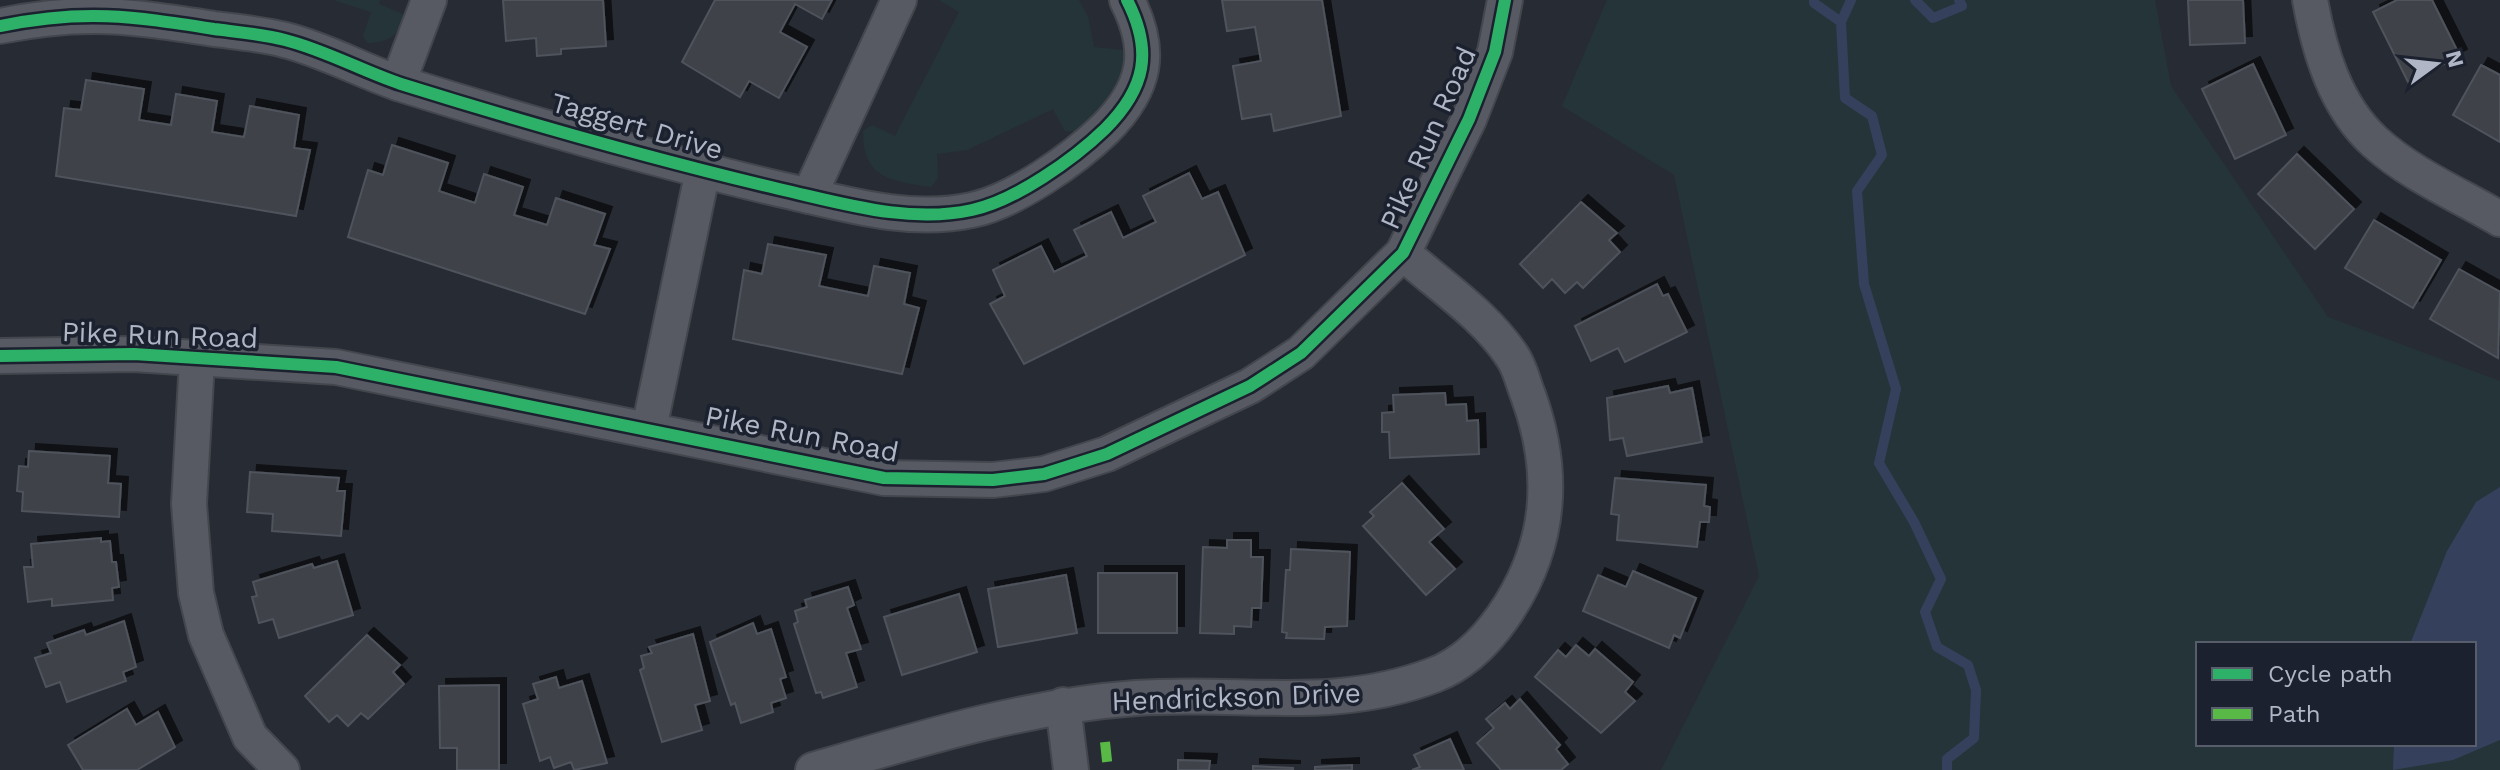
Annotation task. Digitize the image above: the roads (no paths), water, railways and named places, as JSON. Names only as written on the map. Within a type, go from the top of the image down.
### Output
[{"type":"street","points":[[398,83],[429,0]]},
{"type":"street","points":[[809,196],[899,0]]},
{"type":"street","name":"Taggert Drive","points":[[0,26],[50,16],[150,9],[285,40],[398,83],[703,170],[909,216],[972,210],[1000,201],[1082,151],[1119,115],[1144,71],[1138,22],[1127,0]]},
{"type":"street","name":"Pike Run Road","points":[[0,356],[134,354],[336,367],[884,478],[993,480],[1044,474],[1107,454],[1250,386],[1301,353],[1403,253],[1469,119],[1495,52],[1505,0]]},
{"type":"street","points":[[2310,0],[2320,55],[2345,103],[2374,142],[2500,219]]},
{"type":"street","points":[[649,429],[703,170]]},
{"type":"street","name":"Hendrickson Drive","points":[[813,770],[955,729],[1063,705],[1139,698],[1326,700],[1367,695],[1436,675],[1464,659],[1489,637],[1524,586],[1540,543],[1546,500],[1541,435],[1514,358],[1486,325],[1403,253]]},
{"type":"street","points":[[197,360],[189,504],[196,593],[206,635],[250,737],[282,770]]},
{"type":"street","points":[[1063,705],[1071,770]]},
{"type":"water","points":[[2500,487],[2500,740],[2453,760],[2393,770],[2394,746],[2476,746],[2476,642],[2411,642],[2447,551],[2476,502]]},
{"type":"waterway","points":[[1814,0],[1841,22]]},
{"type":"waterway","points":[[1851,0],[1841,22],[1845,98],[1872,116],[1882,155],[1857,191],[1864,284],[1896,389],[1879,463],[1914,522],[1941,579],[1925,612],[1937,647],[1968,665],[1976,690],[1974,738],[1947,759],[1947,770]]},
{"type":"waterway","points":[[1915,0],[1933,18],[1962,6],[1959,0]]}]
